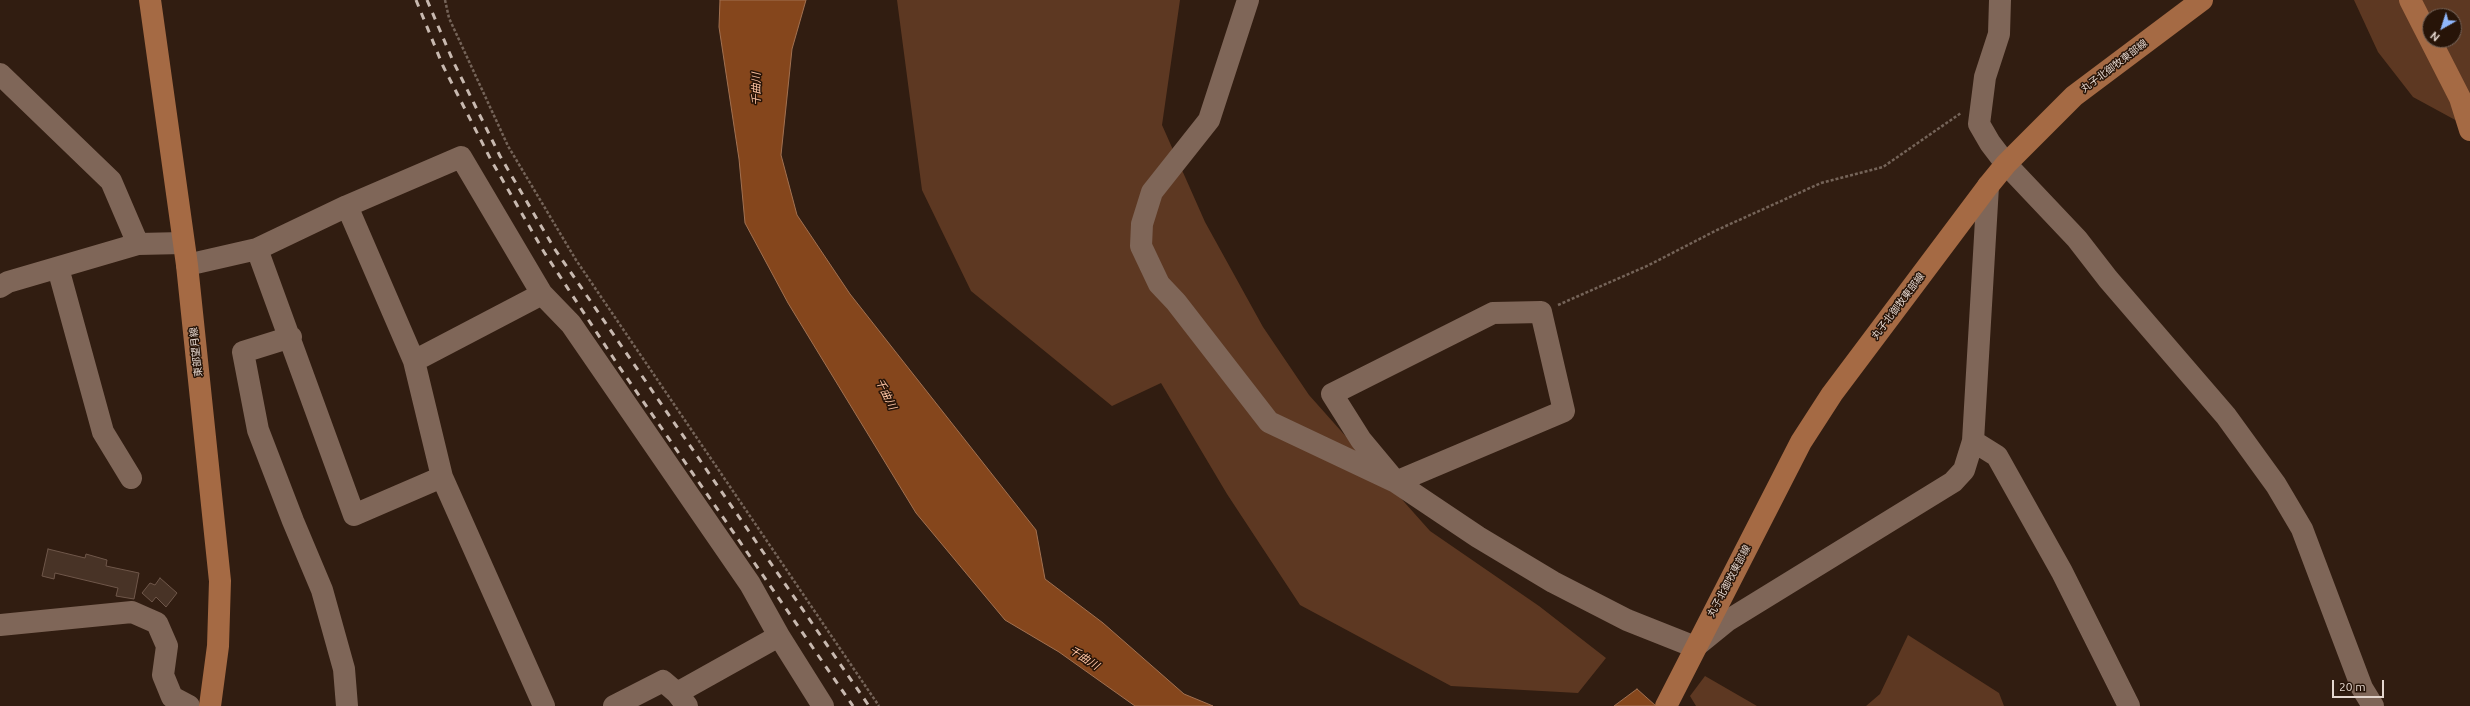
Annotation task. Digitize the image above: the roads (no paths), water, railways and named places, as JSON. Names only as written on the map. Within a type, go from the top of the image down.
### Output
[{"type":"main road","name":"東部望月線","points":[[150,0],[187,265],[220,581],[218,646],[210,706]]},
{"type":"main road","name":"丸子北御牧東部線","points":[[1666,706],[1695,647],[1802,442],[1828,400],[1988,186],[2006,164],[2074,96],[2202,0]]},
{"type":"main road","points":[[2410,0],[2460,98],[2470,130]]},
{"type":"street","points":[[1248,0],[1209,120],[1152,192],[1142,224],[1143,252],[1159,284],[1176,302],[1269,422],[1396,482],[1478,537],[1553,582],[1627,620],[1695,647],[1727,621],[1953,482],[1964,470],[1973,441],[1988,186]]},
{"type":"street","points":[[2000,0],[1999,34],[1985,77],[1979,124],[2006,164],[2077,239],[2108,279],[2226,416],[2276,485],[2302,529],[2362,688],[2374,706]]},
{"type":"street","points":[[0,74],[111,181],[138,244]]},
{"type":"street","points":[[187,265],[257,249],[347,206],[460,157],[542,294],[572,324],[750,584],[779,636],[824,706]]},
{"type":"street","points":[[347,206],[414,361],[442,477],[544,706]]},
{"type":"street","points":[[0,287],[8,282],[138,244],[183,243]]},
{"type":"street","points":[[257,249],[291,337],[354,515],[442,477]]},
{"type":"street","points":[[58,268],[103,432],[131,478]]},
{"type":"street","points":[[414,361],[542,294]]},
{"type":"street","points":[[1541,312],[1564,411],[1396,482],[1361,440],[1332,394],[1494,313],[1541,312]]},
{"type":"street","points":[[291,337],[243,352],[258,430],[293,522],[322,590],[344,669],[347,706]]},
{"type":"street","points":[[1973,441],[1997,456],[2062,572],[2129,706]]},
{"type":"street","points":[[0,625],[132,612],[157,623],[167,646],[163,675],[172,698],[189,706]]},
{"type":"street","points":[[614,706],[663,680],[682,700],[779,636]]},
{"type":"water","name":"千曲川","points":[[720,0],[806,0],[792,49],[781,155],[797,215],[850,294],[1036,530],[1045,579],[1103,623],[1184,694],[1213,706],[1135,706],[1059,652],[1005,620],[916,513],[788,303],[745,223],[739,159],[719,27]]},
{"type":"water","points":[[1637,689],[1656,706],[1614,706]]},
{"type":"railway","points":[[416,0],[443,66],[491,160],[544,252],[616,362],[853,706]]},
{"type":"railway","points":[[427,0],[453,61],[500,156],[554,248],[869,706]]}]
